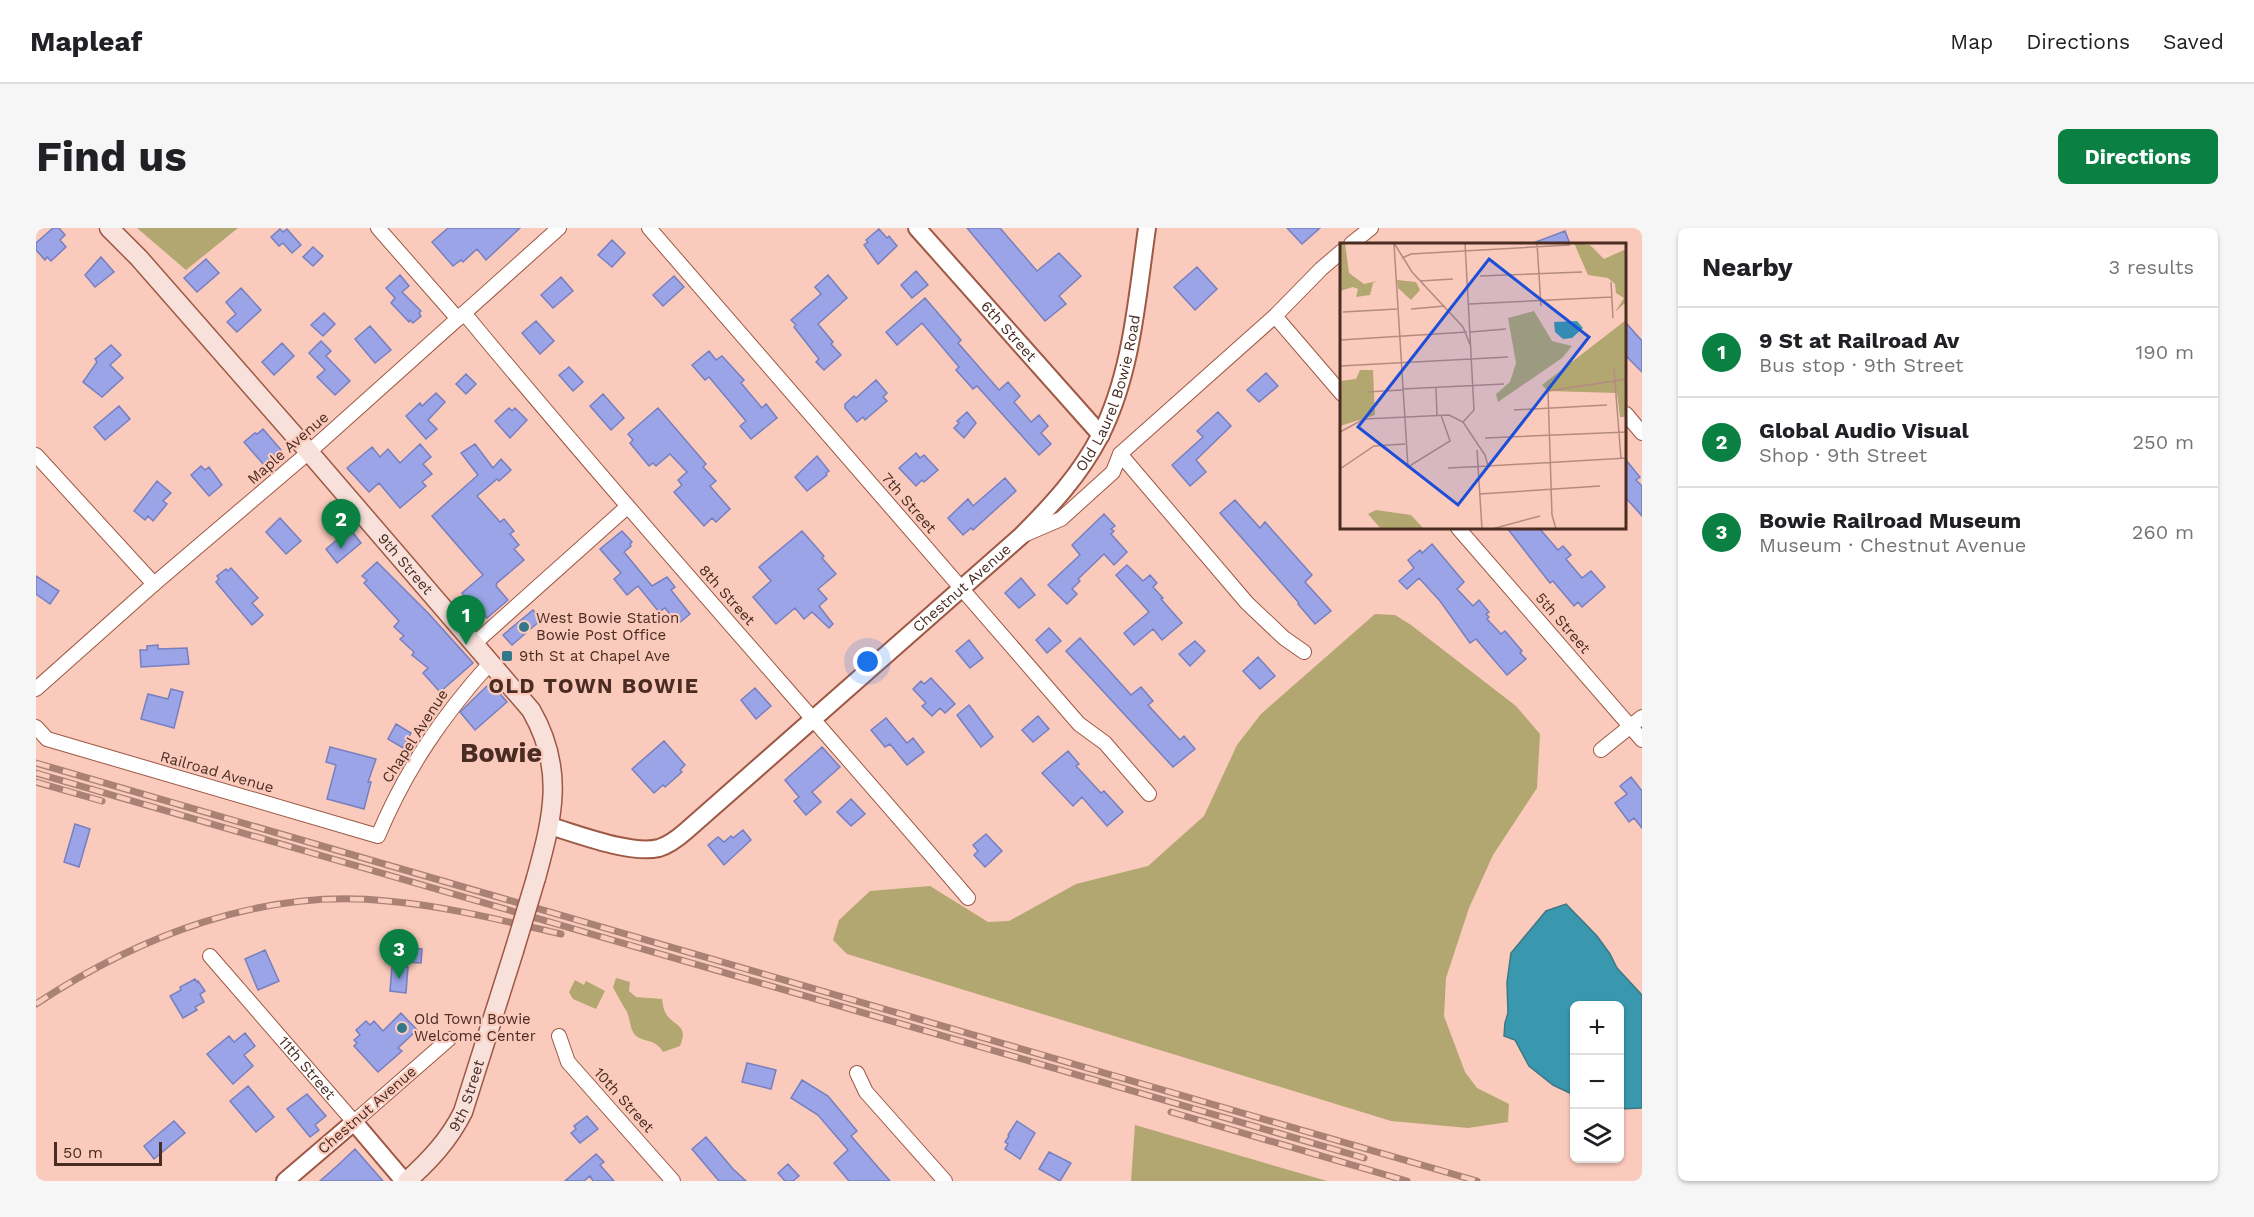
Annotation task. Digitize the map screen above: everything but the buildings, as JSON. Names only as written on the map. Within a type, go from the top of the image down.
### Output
[{"type":"main road","name":"9th Street","points":[[108,228],[139,258],[475,643],[531,710],[546,740],[553,790],[550,826],[514,951],[463,1112],[455,1128],[438,1151],[406,1181]]},
{"type":"street","name":"8th Street","points":[[378,228],[461,316],[815,719],[968,898]]},
{"type":"street","name":"Maple Avenue","points":[[36,689],[154,584],[309,452],[559,228]]},
{"type":"street","name":"7th Street","points":[[649,228],[1079,724],[1105,743],[1149,794]]},
{"type":"street","name":"6th Street","points":[[917,228],[1101,435]]},
{"type":"street","name":"Old Laurel Bowie Road","points":[[1021,536],[1067,488],[1101,435],[1124,367],[1147,228]]},
{"type":"street","points":[[1352,243],[1371,228]]},
{"type":"street","name":"Chestnut Avenue","points":[[550,826],[633,848],[660,847],[686,831],[1021,536],[1061,519],[1113,472],[1120,454],[1275,316],[1320,268],[1340,253]]},
{"type":"street","points":[[1275,316],[1340,392]]},
{"type":"street","points":[[1627,415],[1642,433]]},
{"type":"street","points":[[1120,454],[1247,603],[1284,638],[1304,652]]},
{"type":"street","points":[[36,455],[154,584]]},
{"type":"street","points":[[475,643],[627,507]]},
{"type":"street","name":"5th Street","points":[[1460,530],[1642,740]]},
{"type":"street","name":"Chapel Avenue","points":[[378,836],[396,795],[428,742],[458,698],[491,662]]},
{"type":"street","points":[[1601,750],[1642,717]]},
{"type":"street","name":"Railroad Avenue","points":[[36,727],[47,739],[378,836]]},
{"type":"street","name":"11th Street","points":[[210,956],[406,1181]]},
{"type":"street","name":"10th Street","points":[[559,1036],[568,1062],[673,1181]]},
{"type":"street","name":"Chestnut Avenue","points":[[285,1181],[449,1039]]},
{"type":"street","points":[[857,1073],[866,1092],[945,1181]]},
{"type":"shaded area","points":[[137,228],[238,228],[186,270]]},
{"type":"shaded area","points":[[1375,614],[1395,615],[1411,625],[1516,706],[1540,734],[1537,788],[1493,855],[1469,908],[1446,978],[1444,1016],[1465,1072],[1477,1088],[1509,1104],[1508,1122],[1468,1128],[1391,1121],[847,954],[833,940],[839,920],[870,891],[930,886],[988,922],[1009,921],[1076,884],[1148,866],[1204,816],[1237,745],[1261,714]]},
{"type":"shaded area","points":[[616,978],[630,982],[629,991],[636,997],[662,999],[666,1014],[682,1030],[680,1046],[663,1052],[657,1045],[635,1035],[627,1012],[613,987]]},
{"type":"shaded area","points":[[575,980],[584,985],[586,981],[605,991],[596,1009],[573,999],[569,992]]},
{"type":"shaded area","points":[[1135,1125],[1327,1181],[1131,1181]]},
{"type":"water","points":[[1566,904],[1597,936],[1617,968],[1642,995],[1642,1108],[1624,1109],[1624,1001],[1570,1001],[1570,1093],[1553,1085],[1529,1066],[1515,1040],[1504,1036],[1508,1013],[1507,982],[1511,953],[1546,911]]},
{"type":"railway","points":[[36,763],[1477,1181]]},
{"type":"railway","points":[[36,773],[1364,1158]]},
{"type":"railway","points":[[36,782],[102,801]]},
{"type":"railway","points":[[36,1004],[117,957],[159,938],[203,922],[248,910],[294,902],[340,899],[409,903],[475,914],[561,934]]},
{"type":"railway","points":[[1171,1112],[1407,1181]]},
{"type":"place","name":"Global Audio Visual","points":[[341,549]]},
{"type":"place","name":"West Bowie Station Bowie Post Office","points":[[524,627]]},
{"type":"place","name":"9 St at Railroad Av","points":[[466,645]]},
{"type":"place","name":"9th St at Chapel Ave","points":[[507,656]]},
{"type":"place","name":"Bowie Railroad Museum","points":[[399,979]]},
{"type":"place","name":"Old Town Bowie Welcome Center","points":[[402,1028]]},
{"type":"district","name":"OLD TOWN BOWIE","points":[[594,686]]},
{"type":"district","name":"Bowie","points":[[501,753]]}]
